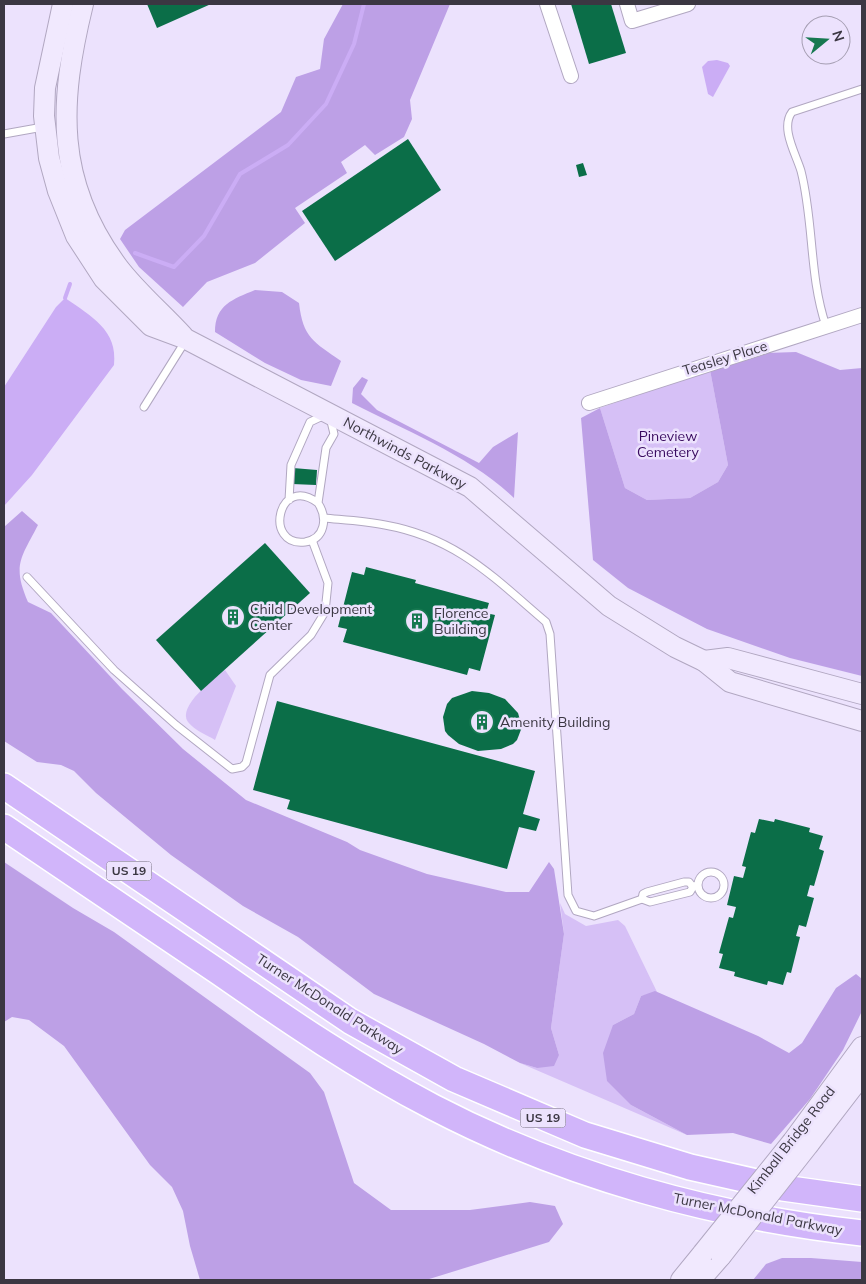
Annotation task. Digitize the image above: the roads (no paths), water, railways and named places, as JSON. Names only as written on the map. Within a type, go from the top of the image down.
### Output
[{"type":"highway","name":"Turner McDonald Parkway","points":[[4,786],[350,1020],[454,1079],[585,1135],[690,1167],[775,1186],[862,1199]]},
{"type":"highway","name":"Turner McDonald Parkway","points":[[4,827],[322,1042],[434,1108],[529,1150],[651,1192],[723,1210],[794,1224],[862,1233]]},
{"type":"street","name":"Northwinds Parkway","points":[[62,4],[45,88],[44,127],[49,158],[58,191],[76,236],[104,279],[152,326],[186,339],[470,488],[609,606],[674,647],[704,661],[730,682],[862,720]]},
{"type":"street","name":"Northwinds Parkway","points":[[83,4],[71,54],[65,119],[68,155],[76,185],[93,227],[118,267],[144,297],[186,339]]},
{"type":"street","points":[[548,4],[571,76]]},
{"type":"street","points":[[627,4],[632,21],[688,4]]},
{"type":"street","name":"Teasley Place","points":[[589,403],[862,315]]},
{"type":"street","points":[[704,661],[728,658],[862,694]]},
{"type":"street","name":"Kimball Bridge Road","points":[[801,1142],[862,1047]]},
{"type":"street","name":"Kimball Bridge Road","points":[[681,1280],[712,1254],[801,1142],[862,1076]]},
{"type":"street","name":"Kimball Bridge Road","points":[[700,1280],[712,1254]]},
{"type":"lane","points":[[826,326],[818,303],[805,191],[789,135],[788,118],[792,112],[862,89]]},
{"type":"lane","points":[[4,134],[44,127]]},
{"type":"lane","points":[[144,408],[186,339]]},
{"type":"lane","points":[[329,413],[334,434],[326,448],[318,504],[324,518],[321,532],[312,540],[293,541],[282,531],[279,517],[281,510],[289,500],[291,465],[310,422],[329,413]]},
{"type":"lane","points":[[289,500],[304,496],[318,504]]},
{"type":"lane","points":[[324,518],[402,528],[452,547],[484,568],[546,622],[550,634],[570,902],[576,911],[594,916],[642,899],[650,902],[690,892],[695,886],[689,882],[684,882],[647,892],[643,894],[642,899]]},
{"type":"lane","points":[[27,577],[114,670],[176,725],[232,769],[236,769],[246,763],[270,675],[311,635],[325,612],[328,583],[312,540]]},
{"type":"waterway","points":[[135,253],[174,267],[204,236],[240,174],[288,145],[326,104],[354,44],[364,4]]},
{"type":"waterway","points":[[65,298],[70,284]]},
{"type":"place","name":"Child Development Center","points":[[233,617]]},
{"type":"place","name":"Florence Building","points":[[417,621]]},
{"type":"place","name":"Amenity Building","points":[[482,722]]},
{"type":"park label","name":"Pineview Cemetery","points":[[668,444]]}]
